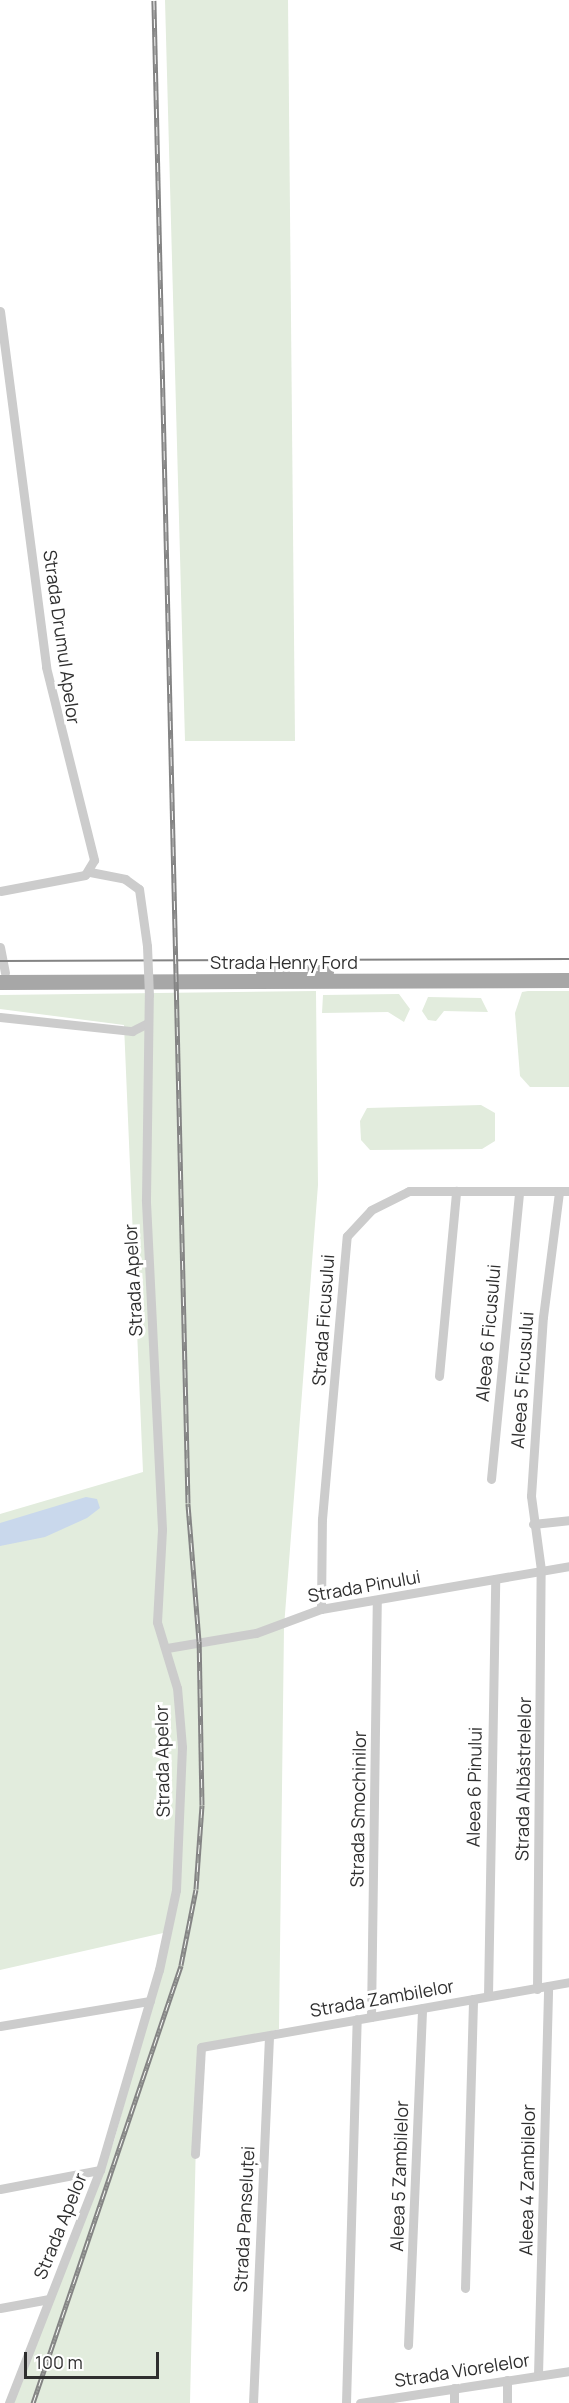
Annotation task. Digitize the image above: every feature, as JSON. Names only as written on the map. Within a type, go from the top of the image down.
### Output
[{"type":"main road","name":"Strada Henry Ford","points":[[2,976],[569,972]]},
{"type":"main road","name":"Strada Henry Ford","points":[[2,976],[569,980]]},
{"type":"street","name":"Strada Drumul Apelor","points":[[0,311],[46,668],[63,753],[94,848],[90,872]]},
{"type":"street","points":[[0,891],[90,872]]},
{"type":"street","name":"Strada Apelor","points":[[7,2402],[100,2170],[169,1932],[180,1828],[182,1747],[167,1648],[157,1622],[161,1519],[147,1218],[146,1024],[149,995],[147,946],[139,889],[125,879],[90,872]]},
{"type":"street","points":[[0,947],[2,976]]},
{"type":"street","points":[[0,1017],[132,1031],[146,1024]]},
{"type":"street","name":"Strada Ficusului","points":[[321,1609],[322,1519],[347,1236],[388,1199],[409,1191],[564,1192]]},
{"type":"street","points":[[439,1376],[456,1191]]},
{"type":"street","name":"Aleea 6 Ficusului","points":[[491,1479],[519,1191]]},
{"type":"street","name":"Aleea 5 Ficusului","points":[[541,1570],[533,1524],[543,1317],[564,1192]]},
{"type":"street","points":[[533,1524],[569,1520]]},
{"type":"street","name":"Strada Pinului","points":[[167,1648],[256,1633],[321,1609],[569,1566]]},
{"type":"street","name":"Strada Albăstrelelor","points":[[537,1989],[541,1570]]},
{"type":"street","name":"Aleea 6 Pinului","points":[[488,1996],[495,1579]]},
{"type":"street","name":"Strada Smochinilor","points":[[371,2017],[377,1601]]},
{"type":"street","name":"Strada Zambilelor","points":[[195,2154],[201,2047],[569,1982]]},
{"type":"street","name":"Aleea 4 Zambilelor","points":[[538,2375],[548,1986]]},
{"type":"street","points":[[465,2288],[474,1999]]},
{"type":"street","points":[[0,2026],[150,2001]]},
{"type":"street","name":"Aleea 5 Zambilelor","points":[[408,2345],[422,2008]]},
{"type":"street","points":[[346,2403],[357,2019]]},
{"type":"street","name":"Strada Panseluței","points":[[253,2403],[269,2036]]},
{"type":"street","points":[[0,2189],[100,2170]]},
{"type":"street","points":[[0,2308],[49,2299]]},
{"type":"street","name":"Strada Viorelelor","points":[[360,2403],[569,2371]]},
{"type":"street","points":[[507,2380],[507,2403]]},
{"type":"street","points":[[454,2388],[454,2403]]},
{"type":"green space","points":[[165,0],[288,0],[295,741],[185,741]]},
{"type":"green space","points":[[316,991],[318,1185],[284,1627],[279,2029],[198,2051],[190,2403],[13,2403],[114,2141],[172,1931],[0,1970],[0,1514],[143,1472],[124,1025],[0,1009],[0,995]]},
{"type":"green space","points":[[569,991],[569,1087],[530,1087],[520,1076],[515,1013],[522,992]]},
{"type":"green space","points":[[399,994],[410,1009],[404,1022],[388,1012],[322,1013],[323,995]]},
{"type":"green space","points":[[428,997],[481,998],[488,1012],[444,1011],[436,1021],[428,1020],[422,1011]]},
{"type":"green space","points":[[481,1105],[495,1113],[495,1141],[482,1149],[370,1150],[361,1140],[360,1121],[367,1108]]},
{"type":"water","points":[[86,1497],[97,1499],[100,1508],[87,1518],[45,1537],[0,1546],[0,1523]]},
{"type":"tram line","points":[[0,961],[569,959]]},
{"type":"railway","points":[[33,2403],[181,1965],[196,1889],[202,1805],[199,1641],[188,1503],[154,0]]}]
